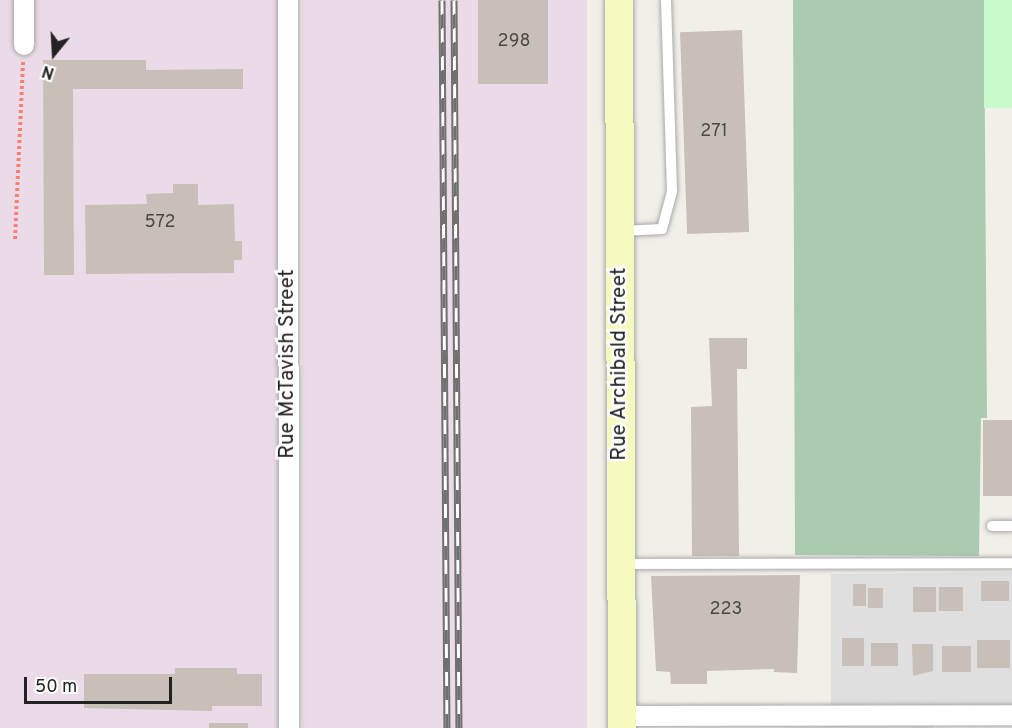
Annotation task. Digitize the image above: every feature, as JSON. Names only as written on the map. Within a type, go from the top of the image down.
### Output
[{"type":"main road","name":"Rue Archibald Street","points":[[619,0],[622,722]]},
{"type":"street","points":[[24,0],[24,45]]},
{"type":"street","name":"Rue McTavish Street","points":[[288,0],[289,728]]},
{"type":"street","points":[[622,722],[954,722],[1012,715]]},
{"type":"lane","points":[[620,231],[662,229],[672,191],[666,0]]},
{"type":"lane","points":[[992,526],[1012,526]]},
{"type":"lane","points":[[621,564],[1012,563]]},
{"type":"path","points":[[15,239],[24,45]]},
{"type":"shaded area","points":[[0,0],[288,0],[288,728],[0,728]]},
{"type":"shaded area","points":[[302,0],[587,0],[587,728],[302,728]]},
{"type":"shaded area","points":[[1012,572],[1012,707],[934,707],[934,728],[777,728],[831,726],[831,574]]},
{"type":"green space","points":[[793,0],[984,0],[987,418],[981,418],[979,556],[795,555]]},
{"type":"green space","points":[[984,0],[1012,0],[1012,108],[984,108]]},
{"type":"building","points":[[478,0],[548,0],[548,84],[478,84]]},
{"type":"building","points":[[742,30],[749,232],[687,234],[680,32]]},
{"type":"building","points":[[43,60],[146,60],[146,70],[243,69],[243,89],[73,89],[74,275],[44,275]]},
{"type":"building","points":[[173,184],[198,184],[198,205],[234,204],[235,241],[242,241],[242,260],[234,260],[234,273],[86,274],[85,205],[147,204],[146,194],[173,193]]},
{"type":"building","points":[[709,338],[747,338],[747,369],[737,369],[739,556],[692,556],[691,407],[712,406]]},
{"type":"building","points":[[983,420],[1012,420],[1012,496],[983,496]]},
{"type":"building","points":[[800,575],[797,673],[774,672],[774,669],[707,671],[707,684],[671,684],[670,672],[656,671],[651,576]]},
{"type":"building","points":[[981,581],[1009,581],[1009,601],[981,601]]},
{"type":"building","points":[[853,584],[866,584],[866,606],[853,606]]},
{"type":"building","points":[[913,587],[936,587],[936,612],[913,612]]},
{"type":"building","points":[[939,587],[963,587],[963,611],[939,611]]},
{"type":"building","points":[[868,588],[883,588],[883,608],[868,608]]},
{"type":"building","points":[[842,638],[864,638],[864,666],[842,666]]},
{"type":"building","points":[[977,640],[1010,640],[1010,668],[977,668]]},
{"type":"building","points":[[871,643],[898,643],[898,666],[871,666]]},
{"type":"building","points":[[912,644],[933,644],[933,671],[913,676]]},
{"type":"building","points":[[942,646],[971,646],[971,672],[942,672]]},
{"type":"building","points":[[175,668],[237,668],[237,674],[262,674],[262,706],[212,706],[212,711],[84,708],[84,674],[175,674]]},
{"type":"building","points":[[209,723],[248,723],[248,728],[209,728]]},
{"type":"railway","points":[[442,0],[447,728]]},
{"type":"railway","points":[[454,0],[459,728]]}]
